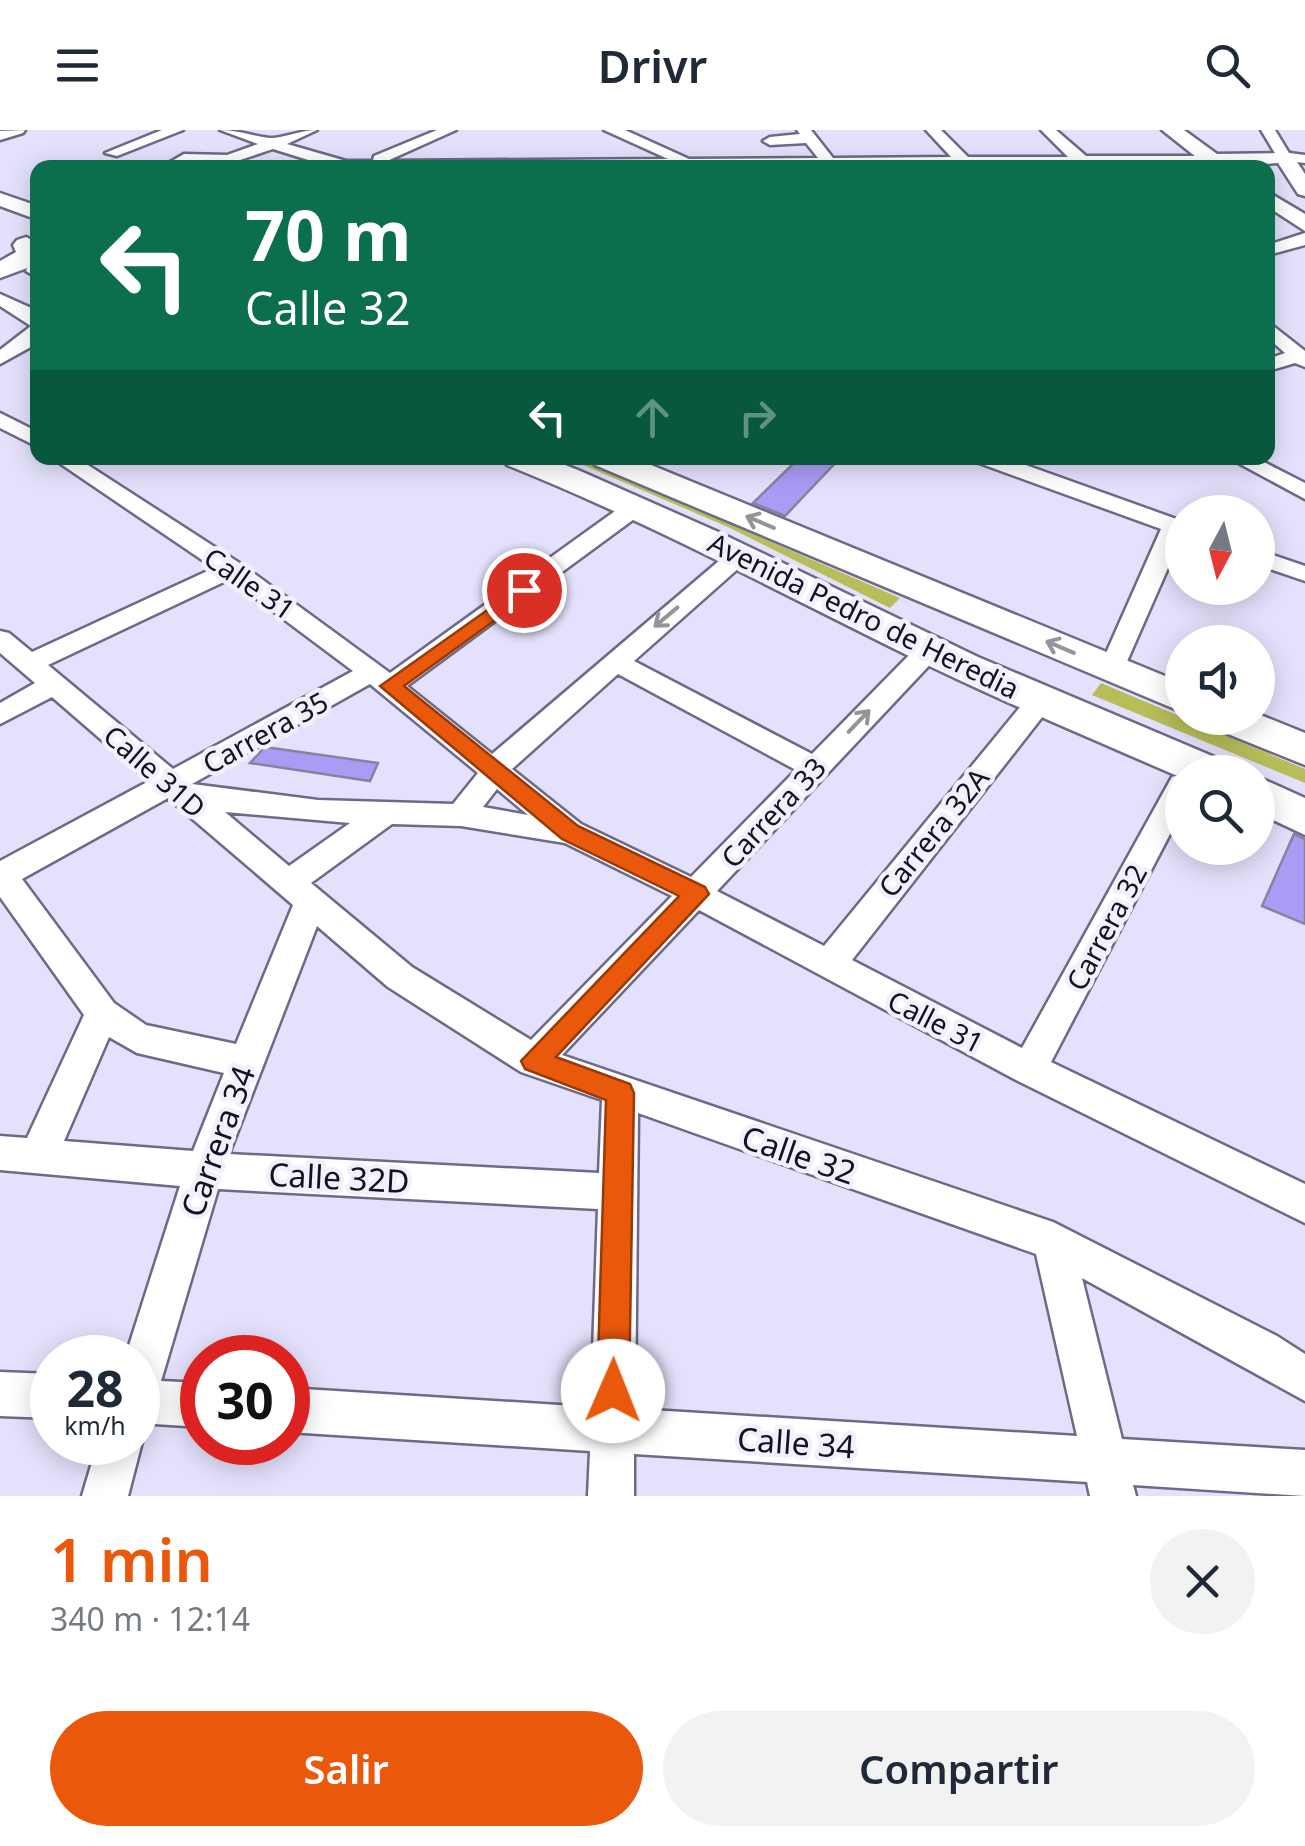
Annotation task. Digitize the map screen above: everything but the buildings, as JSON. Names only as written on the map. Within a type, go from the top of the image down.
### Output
[{"type":"highway","points":[[0,239],[30,254]]},
{"type":"highway","points":[[0,282],[30,254]]},
{"type":"highway","points":[[0,282],[30,283]]},
{"type":"highway","name":"Avenida Pedro de Heredia","points":[[539,465],[740,554],[929,650],[1165,761]]},
{"type":"highway","name":"Avenida Pedro de Heredia","points":[[624,465],[1165,691]]},
{"type":"highway","points":[[1269,735],[1305,750]]},
{"type":"highway","points":[[1275,801],[1305,814]]},
{"type":"main road","points":[[1172,130],[1221,160]]},
{"type":"main road","points":[[1192,130],[1224,160]]},
{"type":"main road","points":[[1280,197],[1294,158]]},
{"type":"main road","points":[[1280,197],[1305,215]]},
{"type":"main road","points":[[1280,197],[1305,224]]},
{"type":"main road","points":[[0,199],[30,211]]},
{"type":"street","points":[[0,136],[18,130]]},
{"type":"street","points":[[112,153],[176,130]]},
{"type":"street","points":[[227,130],[325,160]]},
{"type":"street","points":[[180,160],[228,160],[310,130]]},
{"type":"street","points":[[378,160],[449,130]]},
{"type":"street","points":[[611,130],[644,141],[679,160]]},
{"type":"street","points":[[933,130],[962,160]]},
{"type":"street","points":[[1048,130],[1081,160]]},
{"type":"street","points":[[1268,130],[1294,158]]},
{"type":"street","points":[[770,141],[807,134],[826,160]]},
{"type":"street","points":[[1275,249],[1300,244]]},
{"type":"street","points":[[0,282],[30,312]]},
{"type":"street","points":[[1275,334],[1302,358]]},
{"type":"street","points":[[0,358],[30,340]]},
{"type":"street","points":[[1275,364],[1302,358]]},
{"type":"street","points":[[0,419],[30,436]]},
{"type":"street","name":"Calle 31","points":[[74,465],[232,569],[381,679],[570,832],[1029,1069],[1305,1204]]},
{"type":"street","points":[[1016,465],[1165,523]]},
{"type":"street","points":[[1253,465],[1305,492]]},
{"type":"street","name":"Carrera 35","points":[[1,875],[178,791],[381,679],[637,506]]},
{"type":"street","points":[[462,815],[496,770],[614,661],[740,554]]},
{"type":"street","points":[[1112,669],[1165,556]]},
{"type":"street","points":[[1275,562],[1303,570]]},
{"type":"street","points":[[31,663],[232,569]]},
{"type":"street","name":"Calle 31D","points":[[0,638],[299,893]]},
{"type":"street","name":"Carrera 33","points":[[534,1061],[929,650]]},
{"type":"street","points":[[614,661],[814,767]]},
{"type":"street","points":[[0,715],[55,684]]},
{"type":"street","name":"Carrera 32A","points":[[828,965],[1040,701]]},
{"type":"street","name":"Calle 31","points":[[178,791],[255,806],[462,815],[570,832]]},
{"type":"street","points":[[299,893],[386,813]]},
{"type":"street","name":"Carrera 32","points":[[1029,1069],[1165,824]]},
{"type":"street","points":[[1,875],[102,1013],[137,1038],[245,1062]]},
{"type":"street","name":"Calle 32","points":[[299,893],[400,977],[534,1061],[1053,1241],[1262,1350],[1305,1379]]},
{"type":"street","name":"Carrera 34","points":[[153,1335],[204,1170],[245,1062],[299,893]]},
{"type":"street","points":[[38,1156],[102,1013]]},
{"type":"street","points":[[610,1496],[620,1093]]},
{"type":"street","name":"Calle 32D","points":[[0,1153],[204,1170],[618,1192]]},
{"type":"street","points":[[1053,1241],[1109,1478]]},
{"type":"street","points":[[0,1394],[30,1395]]},
{"type":"street","name":"Calle 34","points":[[310,1411],[612,1430],[1109,1478],[1305,1473]]},
{"type":"street","points":[[105,1496],[114,1465]]},
{"type":"green space","points":[[583,465],[594,465],[900,598],[890,608],[728,527]]},
{"type":"green space","points":[[1101,683],[1165,710],[1165,725],[1092,695]]},
{"type":"green space","points":[[1189,735],[1224,735],[1272,755],[1237,755]]},
{"type":"green space","points":[[1275,756],[1305,769],[1305,783],[1275,771]]},
{"type":"route","points":[[524,590],[390,686],[570,832],[696,894],[534,1061],[620,1093],[613,1391]]}]
